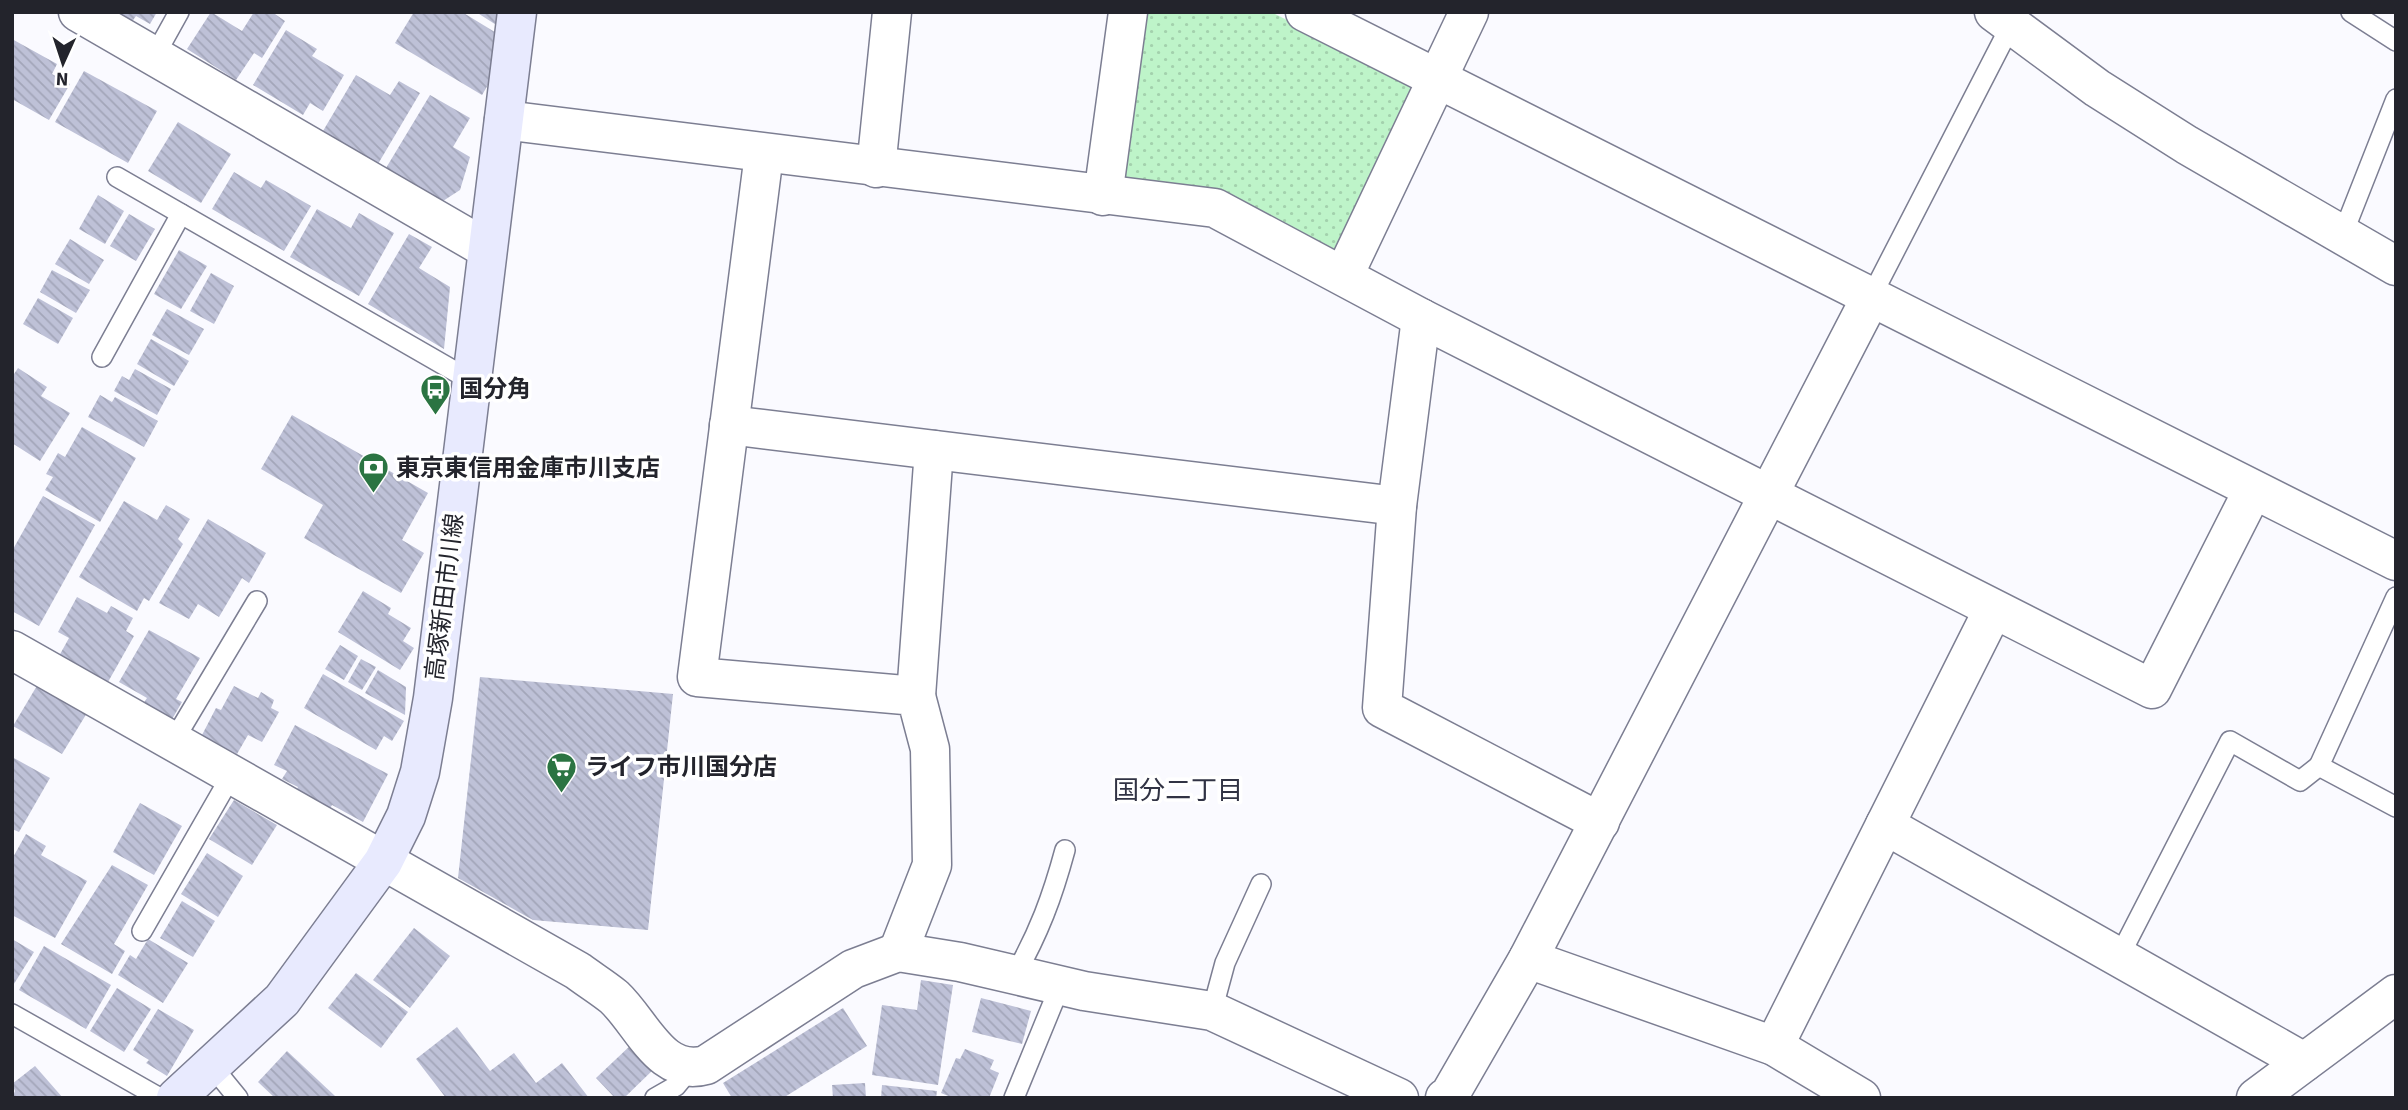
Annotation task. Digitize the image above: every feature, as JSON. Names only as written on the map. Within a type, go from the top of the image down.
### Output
[{"type":"main road","name":"高塚新田市川線","points":[[176,1098],[282,1000],[383,862],[406,816],[420,772],[433,698],[517,12]]},
{"type":"street","points":[[78,12],[487,249]]},
{"type":"street","points":[[876,168],[892,12]]},
{"type":"street","points":[[1103,195],[1128,12]]},
{"type":"street","points":[[1305,12],[2396,561]]},
{"type":"street","points":[[1344,275],[1469,12]]},
{"type":"street","points":[[2003,19],[2097,88],[2396,266]]},
{"type":"street","points":[[504,120],[1215,208],[1421,318],[2152,689],[2253,489]]},
{"type":"street","points":[[764,154],[696,677],[916,696]]},
{"type":"street","points":[[1445,1098],[1449,1096],[1528,959],[1871,297]]},
{"type":"street","points":[[1421,318],[1397,506],[1382,708],[1600,822]]},
{"type":"street","points":[[729,425],[1397,506]]},
{"type":"street","points":[[898,952],[932,865],[930,749],[916,696],[934,450]]},
{"type":"street","points":[[1774,1046],[1993,610]]},
{"type":"street","points":[[12,650],[578,971],[614,998],[668,1061],[690,1069],[706,1065],[853,969],[898,952],[1060,986],[1212,1012],[1399,1098]]},
{"type":"street","points":[[1885,825],[2304,1062]]},
{"type":"street","points":[[1528,959],[1774,1046],[1861,1098]]},
{"type":"street","points":[[2256,1098],[2396,994]]},
{"type":"lane","points":[[154,57],[179,12]]},
{"type":"lane","points":[[2351,12],[2396,41]]},
{"type":"lane","points":[[1871,297],[2003,19]]},
{"type":"lane","points":[[2342,236],[2396,99]]},
{"type":"lane","points":[[117,177],[470,380]]},
{"type":"lane","points":[[102,357],[181,214]]},
{"type":"lane","points":[[2119,957],[2230,741],[2300,781],[2319,766],[2396,597]]},
{"type":"lane","points":[[174,740],[257,601]]},
{"type":"lane","points":[[2319,766],[2396,807]]},
{"type":"lane","points":[[142,931],[231,776]]},
{"type":"lane","points":[[1014,975],[1040,931],[1052,901],[1065,850]]},
{"type":"lane","points":[[1212,1012],[1225,963],[1261,884]]},
{"type":"lane","points":[[1014,1098],[1060,986]]},
{"type":"lane","points":[[12,1014],[160,1098]]},
{"type":"lane","points":[[211,1065],[238,1098]]},
{"type":"lane","points":[[654,1098],[676,1087],[690,1069]]},
{"type":"green space","points":[[1142,12],[1271,12],[1419,86],[1338,251],[1217,193],[1118,183]]},
{"type":"building","points":[[112,12],[157,12],[150,24],[136,16],[131,23]]},
{"type":"building","points":[[211,12],[242,31],[254,12],[272,12],[285,21],[262,58],[254,53],[236,80],[187,49]]},
{"type":"building","points":[[414,12],[462,12],[498,34],[491,80],[482,95],[395,43]]},
{"type":"building","points":[[476,12],[503,12],[501,28]]},
{"type":"building","points":[[286,30],[317,49],[312,56],[344,75],[323,111],[310,103],[303,115],[253,85]]},
{"type":"building","points":[[12,39],[57,64],[52,74],[70,84],[49,120],[12,99]]},
{"type":"building","points":[[84,71],[157,111],[128,163],[55,122]]},
{"type":"building","points":[[356,75],[390,95],[399,81],[420,93],[378,164],[323,131]]},
{"type":"building","points":[[430,95],[470,118],[453,147],[470,157],[460,190],[443,201],[386,168]]},
{"type":"building","points":[[178,122],[231,154],[201,203],[148,171]]},
{"type":"building","points":[[234,172],[261,188],[266,180],[311,206],[284,251],[212,209]]},
{"type":"building","points":[[98,195],[124,211],[105,244],[79,229]]},
{"type":"building","points":[[317,209],[351,228],[359,213],[394,233],[359,296],[290,257]]},
{"type":"building","points":[[129,214],[155,229],[136,261],[110,246]]},
{"type":"building","points":[[409,234],[432,247],[419,268],[450,287],[444,349],[368,304]]},
{"type":"building","points":[[70,239],[104,260],[89,284],[55,264]]},
{"type":"building","points":[[179,250],[207,266],[181,309],[154,294]]},
{"type":"building","points":[[52,270],[90,290],[76,313],[40,292]]},
{"type":"building","points":[[211,273],[234,286],[214,324],[190,311]]},
{"type":"building","points":[[38,298],[73,318],[58,344],[23,324]]},
{"type":"building","points":[[167,309],[204,329],[189,355],[152,335]]},
{"type":"building","points":[[151,339],[189,361],[174,386],[137,364]]},
{"type":"building","points":[[18,368],[47,387],[41,396],[70,413],[40,461],[12,443],[12,377]]},
{"type":"building","points":[[135,369],[171,389],[157,415],[114,391],[122,376],[129,380]]},
{"type":"building","points":[[100,395],[112,402],[115,397],[158,421],[144,447],[88,417]]},
{"type":"building","points":[[292,415],[428,493],[402,540],[424,553],[401,593],[304,538],[323,505],[261,469]]},
{"type":"building","points":[[82,427],[136,458],[100,522],[45,490],[53,477],[46,474],[58,453],[65,457]]},
{"type":"building","points":[[43,496],[95,525],[39,626],[12,611],[12,551]]},
{"type":"building","points":[[124,501],[157,520],[166,505],[190,519],[178,539],[183,544],[149,601],[144,598],[137,611],[79,577]]},
{"type":"building","points":[[208,519],[266,553],[249,583],[242,578],[219,617],[198,604],[189,619],[159,603]]},
{"type":"building","points":[[363,591],[391,608],[388,614],[411,628],[403,641],[414,648],[400,670],[338,632]]},
{"type":"building","points":[[77,597],[107,613],[111,606],[133,618],[126,631],[134,636],[108,682],[59,656],[69,638],[58,632]]},
{"type":"building","points":[[149,630],[200,658],[176,699],[182,702],[171,721],[143,704],[147,698],[119,682]]},
{"type":"building","points":[[340,645],[358,656],[344,680],[325,669]]},
{"type":"building","points":[[361,659],[376,667],[362,690],[348,682]]},
{"type":"building","points":[[378,670],[406,687],[405,715],[365,693]]},
{"type":"building","points":[[323,674],[404,721],[392,741],[384,736],[376,750],[304,708]]},
{"type":"building","points":[[480,677],[673,694],[648,930],[533,920],[458,878]]},
{"type":"building","points":[[38,684],[87,713],[62,754],[13,726]]},
{"type":"building","points":[[234,686],[258,698],[261,692],[274,700],[271,708],[279,712],[262,742],[248,735],[237,754],[202,735],[216,708],[221,710]]},
{"type":"building","points":[[295,725],[388,774],[363,822],[332,805],[327,813],[294,796],[298,787],[282,779],[287,771],[274,765]]},
{"type":"building","points":[[12,757],[50,778],[19,832],[12,829]]},
{"type":"building","points":[[234,800],[277,825],[252,865],[209,839]]},
{"type":"building","points":[[140,803],[182,826],[154,875],[113,852]]},
{"type":"building","points":[[26,834],[46,846],[41,855],[87,881],[55,938],[12,915],[12,859]]},
{"type":"building","points":[[207,853],[243,876],[218,917],[181,894]]},
{"type":"building","points":[[112,865],[148,885],[114,944],[125,951],[112,974],[61,944]]},
{"type":"building","points":[[182,901],[215,921],[193,957],[160,938]]},
{"type":"building","points":[[414,928],[450,956],[410,1008],[373,980]]},
{"type":"building","points":[[12,939],[34,952],[12,987]]},
{"type":"building","points":[[148,939],[188,963],[163,1003],[118,975],[130,955],[136,959]]},
{"type":"building","points":[[44,946],[111,985],[86,1029],[19,990]]},
{"type":"building","points":[[356,973],[408,1012],[381,1048],[328,1008]]},
{"type":"building","points":[[921,980],[953,985],[938,1085],[872,1075],[882,1005],[917,1010]]},
{"type":"building","points":[[117,988],[151,1009],[124,1052],[90,1031]]},
{"type":"building","points":[[981,998],[1031,1011],[1022,1044],[972,1032]]},
{"type":"building","points":[[843,1008],[867,1046],[783,1098],[732,1098],[723,1083]]},
{"type":"building","points":[[158,1009],[194,1030],[167,1076],[146,1063],[149,1060],[133,1050]]},
{"type":"building","points":[[457,1027],[490,1071],[514,1053],[536,1083],[562,1063],[589,1098],[446,1098],[416,1059]]},
{"type":"building","points":[[632,1044],[655,1068],[624,1098],[615,1098],[596,1078]]},
{"type":"building","points":[[965,1049],[994,1060],[990,1069],[999,1073],[989,1098],[953,1098],[941,1093],[956,1058],[960,1059]]},
{"type":"building","points":[[287,1051],[335,1096],[275,1098],[258,1082]]},
{"type":"building","points":[[35,1066],[63,1098],[12,1098],[15,1091],[12,1084]]},
{"type":"building","points":[[865,1083],[866,1098],[833,1098],[832,1085]]},
{"type":"building","points":[[882,1085],[937,1091],[936,1098],[881,1098]]},
{"type":"place","name":"国分角","points":[[436,416]]},
{"type":"place","name":"東京東信用金庫市川支店","points":[[373,495]]},
{"type":"place","name":"ライフ市川国分店","points":[[562,794]]},
{"type":"district","name":"国分二丁目","points":[[1178,790]]}]
